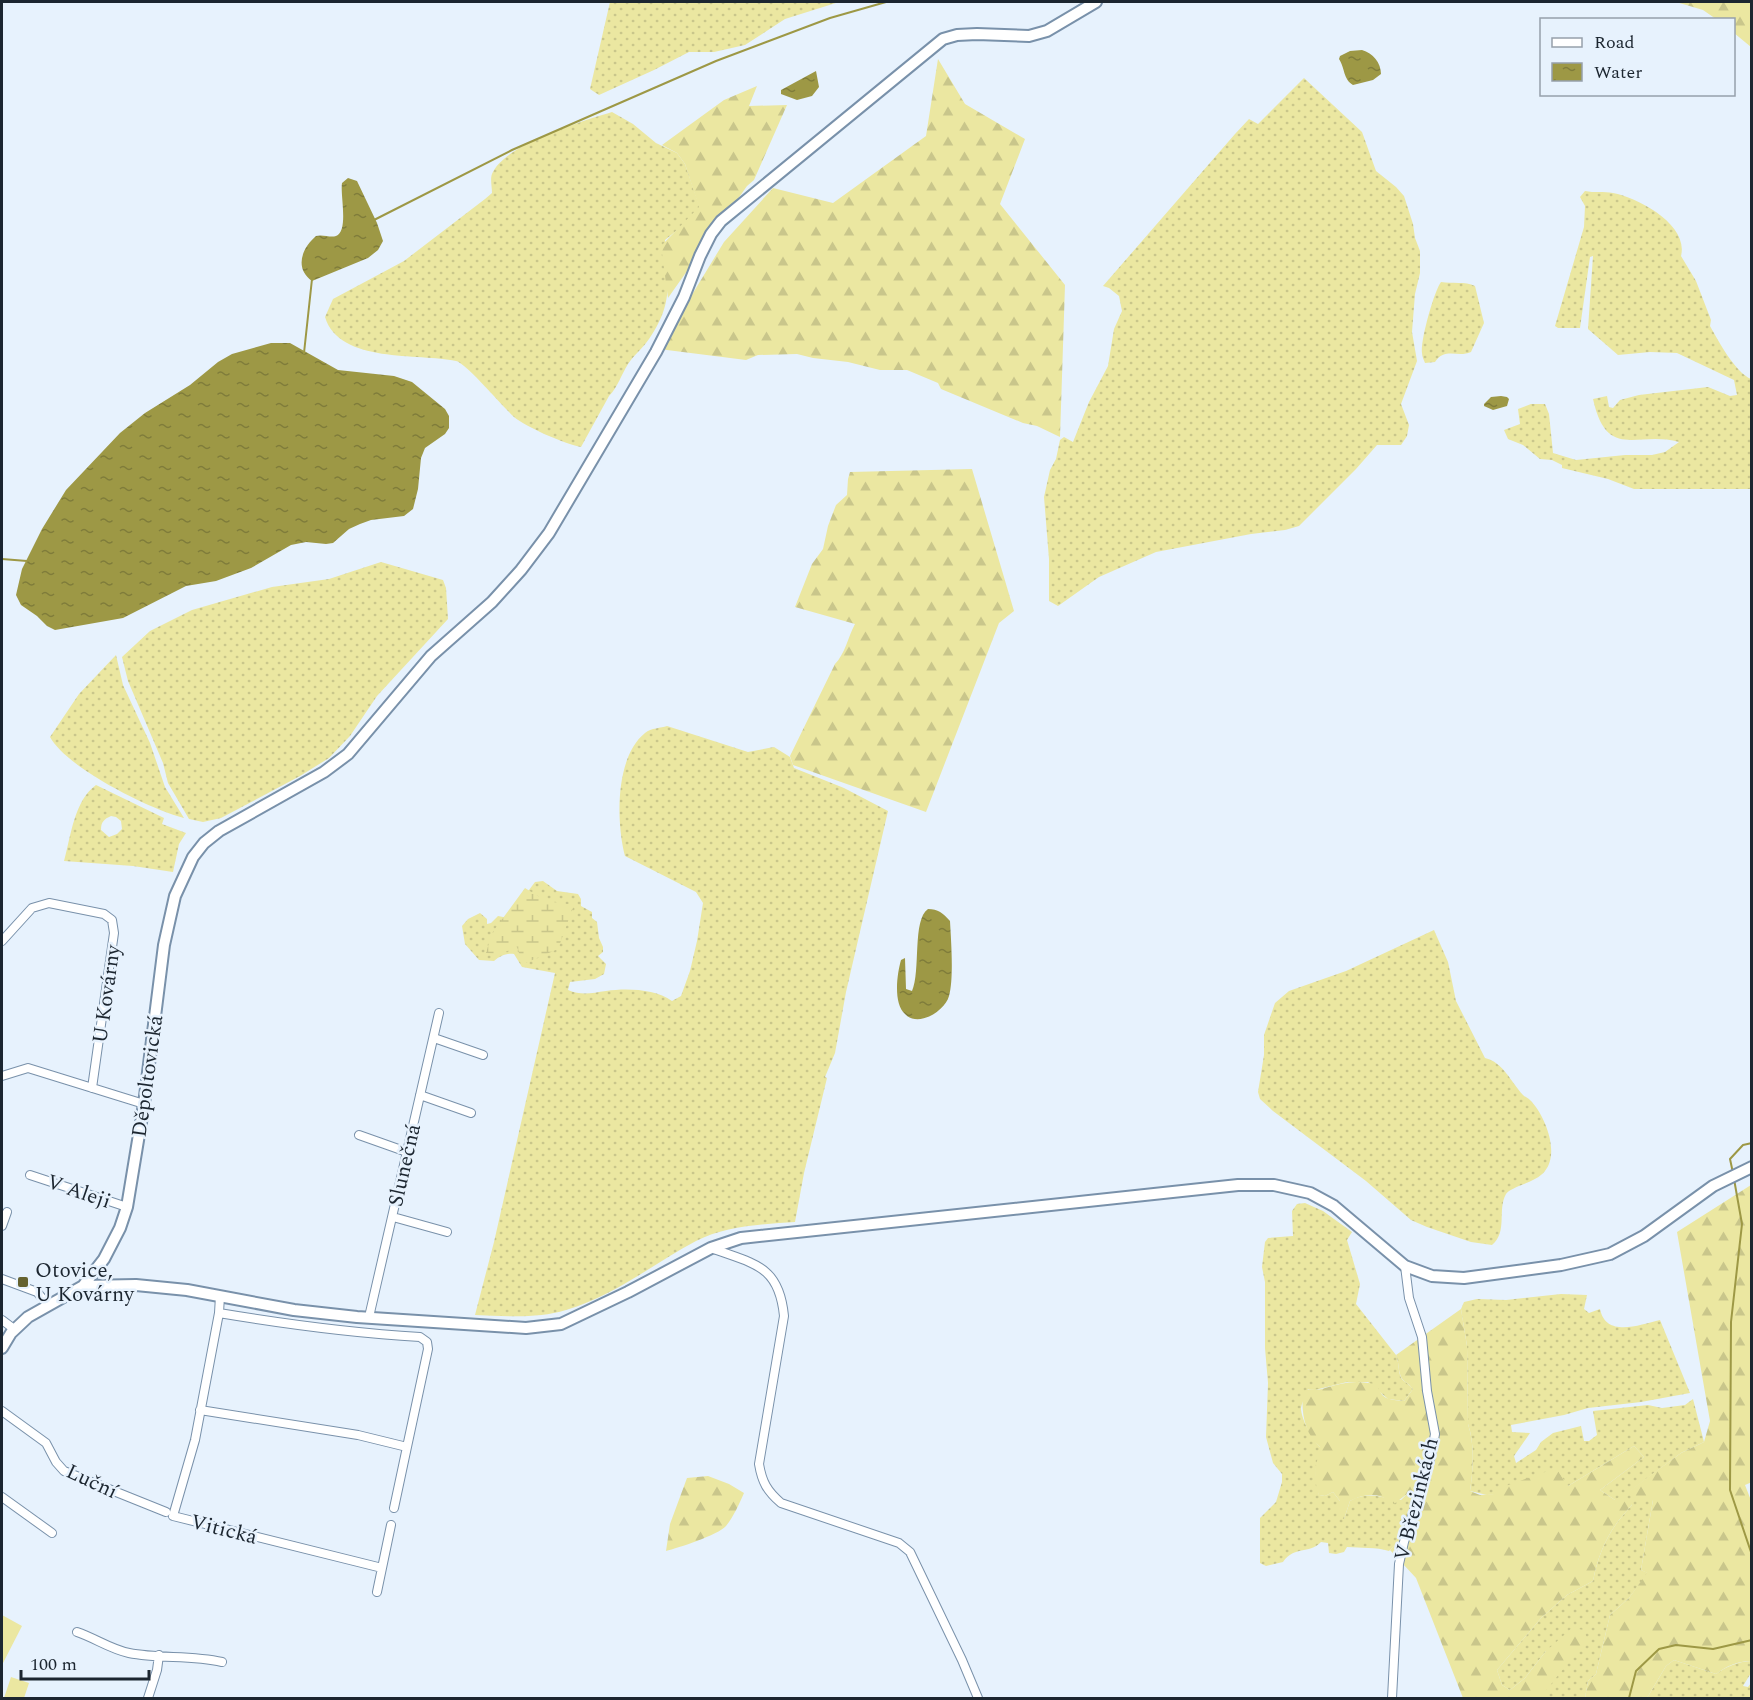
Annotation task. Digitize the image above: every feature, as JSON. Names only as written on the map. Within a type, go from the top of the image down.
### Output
[{"type":"street","name":"Děpoltovická","points":[[2,1348],[14,1329],[28,1317],[83,1286],[104,1259],[120,1228],[127,1207],[144,1104],[164,945],[175,896],[193,857],[204,843],[219,831],[324,772],[348,754],[431,656],[492,602],[521,570],[549,533],[656,352],[684,297],[711,234],[721,222],[942,39],[957,35],[977,34],[1008,37],[1029,36],[1047,31],[1096,2]]},
{"type":"street","name":"U Kovárny","points":[[2,941],[32,908],[49,903],[104,914],[112,920],[114,933],[92,1088]]},
{"type":"street","name":"Slunečná","points":[[369,1317],[439,1013]]},
{"type":"street","points":[[434,1038],[483,1055]]},
{"type":"street","points":[[2,1076],[28,1068],[144,1104]]},
{"type":"street","points":[[420,1095],[471,1113]]},
{"type":"street","points":[[359,1135],[407,1152]]},
{"type":"street","points":[[1405,1266],[1432,1275],[1464,1278],[1562,1265],[1610,1254],[1644,1236],[1713,1186],[1752,1167]]},
{"type":"street","name":"V Aleji","points":[[30,1175],[127,1207]]},
{"type":"street","name":"Děpoltovická","points":[[83,1286],[135,1285],[187,1290],[294,1310],[526,1328],[561,1324],[711,1248],[741,1238],[1238,1185],[1274,1185],[1310,1193],[1334,1206],[1405,1266]]},
{"type":"street","points":[[2,1226],[7,1212]]},
{"type":"street","points":[[393,1217],[447,1232]]},
{"type":"street","points":[[711,1248],[762,1268],[774,1280],[782,1295],[784,1316],[759,1464],[761,1480],[769,1493],[781,1503],[899,1543],[910,1552],[978,1698]]},
{"type":"street","name":"V Březinkách","points":[[1392,1698],[1399,1564],[1431,1456],[1435,1434],[1427,1391],[1422,1338],[1409,1298],[1405,1266]]},
{"type":"street","points":[[2,1279],[37,1292],[48,1305]]},
{"type":"street","name":"Vitická","points":[[220,1296],[219,1313],[195,1440],[173,1516],[382,1568]]},
{"type":"street","points":[[219,1313],[281,1324],[420,1337],[427,1342],[428,1348],[394,1508]]},
{"type":"street","points":[[2,1320],[14,1329]]},
{"type":"street","points":[[200,1410],[358,1436],[407,1447]]},
{"type":"street","name":"Luční","points":[[2,1411],[46,1443],[56,1462],[64,1471],[166,1512]]},
{"type":"street","points":[[2,1497],[52,1533]]},
{"type":"street","points":[[377,1592],[390,1526]]},
{"type":"street","points":[[77,1632],[116,1650],[222,1662]]},
{"type":"street","points":[[148,1698],[159,1655]]},
{"type":"green space","points":[[610,2],[839,2],[785,19],[745,45],[714,52],[689,52],[599,95],[590,89]]},
{"type":"green space","points":[[1676,2],[1751,2],[1751,47],[1735,34],[1735,18],[1715,18],[1703,10]]},
{"type":"green space","points":[[938,59],[965,104],[1025,139],[1000,204],[1065,285],[1060,437],[941,389],[938,383],[907,370],[880,370],[797,354],[758,355],[746,360],[659,349],[724,242],[773,188],[833,203],[926,136]]},
{"type":"green space","points":[[1304,78],[1362,132],[1376,171],[1404,196],[1413,224],[1420,251],[1420,273],[1415,294],[1412,332],[1417,361],[1401,404],[1409,425],[1407,436],[1401,445],[1377,445],[1299,526],[1156,552],[1099,577],[1058,606],[1049,601],[1049,559],[1044,497],[1060,440],[1064,437],[1073,442],[1089,402],[1108,366],[1114,329],[1122,311],[1119,296],[1103,286],[1249,119],[1258,124]]},
{"type":"green space","points":[[757,86],[749,106],[787,105],[754,180],[747,186],[668,298],[662,253],[663,244],[699,207],[685,164],[677,153],[662,145],[724,100]]},
{"type":"green space","points":[[612,112],[633,124],[656,143],[677,153],[685,164],[700,208],[665,240],[668,279],[666,302],[662,314],[649,339],[628,364],[581,447],[546,435],[514,417],[461,363],[382,354],[346,343],[333,332],[325,317],[333,299],[404,261],[485,199],[492,193],[492,174],[499,163],[512,153],[546,135]]},
{"type":"green space","points":[[1585,191],[1613,193],[1636,201],[1660,215],[1677,234],[1681,245],[1681,256],[1696,281],[1711,320],[1710,326],[1733,363],[1751,379],[1751,489],[1634,489],[1608,479],[1562,468],[1562,465],[1552,460],[1540,459],[1523,445],[1508,439],[1504,430],[1520,424],[1518,409],[1531,404],[1545,404],[1549,414],[1553,453],[1576,460],[1652,455],[1665,452],[1679,442],[1664,439],[1625,440],[1615,437],[1606,431],[1593,399],[1607,396],[1609,407],[1613,408],[1620,400],[1639,395],[1708,387],[1730,396],[1737,395],[1734,380],[1677,353],[1650,352],[1618,355],[1588,329],[1593,256],[1590,257],[1580,328],[1555,326],[1584,227],[1585,206],[1580,197]]},
{"type":"green space","points":[[1441,282],[1475,286],[1484,323],[1471,352],[1447,354],[1435,362],[1425,363],[1422,347],[1425,328]]},
{"type":"green space","points":[[972,469],[1014,611],[999,623],[926,812],[793,765],[790,756],[855,624],[795,607],[812,564],[823,549],[836,505],[847,495],[850,472]]},
{"type":"green space","points":[[381,562],[443,580],[446,588],[448,619],[377,696],[350,736],[329,758],[221,818],[203,822],[189,819],[168,783],[163,763],[128,681],[122,657],[150,631],[192,610],[272,587],[329,579]]},
{"type":"green space","points":[[116,655],[123,685],[150,743],[165,787],[184,818],[151,806],[110,786],[73,761],[59,749],[50,737],[79,694]]},
{"type":"green space","points":[[667,726],[748,752],[774,747],[790,757],[794,768],[844,788],[888,811],[846,992],[835,1053],[825,1077],[827,1078],[804,1173],[795,1222],[744,1227],[707,1236],[601,1297],[566,1310],[532,1316],[475,1315],[494,1242],[555,973],[522,967],[514,954],[503,955],[494,961],[479,960],[465,944],[462,926],[468,919],[480,913],[487,919],[487,924],[498,916],[508,918],[535,882],[543,881],[557,891],[578,894],[581,906],[592,912],[592,918],[597,922],[603,947],[603,952],[598,956],[606,964],[604,974],[595,979],[570,982],[568,990],[592,993],[640,990],[672,1001],[681,996],[690,971],[703,903],[696,892],[625,856],[619,808],[623,774],[635,744],[645,733]]},
{"type":"green space","points":[[96,785],[164,818],[162,824],[186,833],[179,844],[173,872],[133,866],[64,861],[74,820],[89,792]],"holes":[[[111,816],[121,821],[122,829],[109,837],[101,830],[103,821]]]},
{"type":"green space","points":[[525,888],[546,901],[574,905],[558,949],[523,964],[517,947],[500,954],[486,953],[492,933]]},
{"type":"green space","points":[[1434,930],[1448,962],[1456,1001],[1485,1058],[1502,1068],[1523,1095],[1536,1107],[1549,1134],[1551,1154],[1545,1171],[1536,1179],[1506,1194],[1503,1200],[1500,1234],[1492,1245],[1471,1242],[1411,1220],[1366,1181],[1273,1111],[1260,1099],[1258,1092],[1264,1055],[1264,1035],[1275,1003],[1289,991],[1346,971]]},
{"type":"green space","points":[[1751,1185],[1752,1482],[1745,1485],[1752,1503],[1751,1661],[1733,1664],[1716,1674],[1674,1660],[1666,1666],[1647,1698],[1585,1698],[1588,1681],[1596,1674],[1610,1615],[1629,1598],[1647,1573],[1641,1570],[1653,1500],[1636,1500],[1629,1491],[1681,1453],[1704,1442],[1710,1421],[1677,1232]]},
{"type":"green space","points":[[1305,1203],[1323,1211],[1352,1232],[1347,1240],[1360,1284],[1356,1304],[1396,1355],[1401,1377],[1413,1389],[1404,1401],[1388,1399],[1368,1382],[1347,1382],[1315,1390],[1308,1389],[1301,1408],[1308,1429],[1320,1447],[1320,1456],[1315,1471],[1319,1495],[1325,1496],[1333,1492],[1340,1501],[1344,1519],[1350,1501],[1363,1496],[1401,1500],[1407,1494],[1415,1498],[1400,1539],[1389,1551],[1347,1547],[1344,1552],[1336,1554],[1329,1553],[1328,1543],[1321,1542],[1292,1554],[1283,1562],[1266,1566],[1260,1563],[1260,1518],[1276,1502],[1282,1474],[1273,1463],[1266,1437],[1268,1383],[1265,1348],[1265,1282],[1262,1267],[1265,1242],[1268,1238],[1293,1236],[1292,1211],[1297,1204]]},
{"type":"green space","points":[[1561,1294],[1587,1295],[1584,1309],[1589,1313],[1600,1309],[1603,1318],[1616,1327],[1660,1320],[1690,1393],[1588,1408],[1511,1425],[1512,1432],[1530,1433],[1514,1456],[1516,1463],[1536,1450],[1541,1442],[1553,1433],[1581,1426],[1584,1441],[1589,1441],[1597,1435],[1593,1411],[1648,1405],[1662,1408],[1685,1405],[1693,1399],[1704,1442],[1681,1453],[1630,1491],[1653,1500],[1641,1570],[1648,1573],[1629,1598],[1610,1615],[1596,1674],[1588,1681],[1585,1698],[1540,1698],[1546,1651],[1525,1678],[1510,1690],[1502,1685],[1497,1670],[1542,1617],[1567,1595],[1593,1581],[1606,1540],[1617,1522],[1632,1505],[1615,1500],[1600,1490],[1644,1457],[1634,1446],[1568,1486],[1487,1495],[1470,1491],[1473,1466],[1468,1424],[1467,1346],[1461,1309],[1464,1302],[1477,1299],[1506,1300]]},
{"type":"green space","points":[[1461,1309],[1467,1346],[1468,1424],[1473,1466],[1470,1491],[1480,1495],[1494,1494],[1500,1488],[1556,1468],[1568,1486],[1634,1446],[1644,1457],[1600,1490],[1615,1500],[1622,1495],[1632,1505],[1617,1522],[1606,1540],[1593,1581],[1567,1595],[1542,1617],[1497,1670],[1502,1685],[1510,1690],[1525,1678],[1546,1651],[1572,1628],[1584,1630],[1587,1639],[1540,1698],[1463,1698],[1416,1578],[1390,1550],[1400,1539],[1415,1498],[1407,1494],[1394,1504],[1379,1496],[1362,1496],[1350,1501],[1344,1519],[1337,1517],[1340,1501],[1333,1492],[1325,1496],[1319,1495],[1316,1486],[1315,1468],[1320,1447],[1307,1429],[1303,1392],[1362,1382],[1377,1385],[1384,1397],[1404,1401],[1413,1389],[1401,1376],[1396,1355]]},
{"type":"green space","points":[[708,1476],[744,1493],[734,1514],[722,1530],[666,1551],[670,1524],[687,1478]]},
{"type":"green space","points":[[2,1615],[22,1626],[2,1665]]},
{"type":"green space","points":[[1674,1660],[1716,1674],[1732,1665],[1751,1661],[1751,1673],[1743,1686],[1748,1687],[1751,1683],[1751,1698],[1647,1698],[1666,1666]]},
{"type":"green space","points":[[11,1677],[29,1683],[24,1698],[4,1698]]},
{"type":"water","points":[[1362,50],[1370,53],[1376,59],[1381,74],[1373,80],[1353,85],[1347,80],[1339,59],[1340,56],[1350,51]]},
{"type":"water","points":[[816,71],[819,87],[812,96],[797,100],[781,94],[781,90]]},
{"type":"water","points":[[348,178],[357,181],[383,241],[378,250],[368,258],[312,281],[303,270],[304,252],[316,236],[336,236],[340,233],[343,220],[342,183]]},
{"type":"water","points":[[271,343],[290,343],[338,370],[394,376],[412,382],[445,409],[449,416],[449,428],[445,434],[425,448],[421,458],[418,489],[413,509],[404,516],[371,520],[360,524],[349,529],[333,543],[306,542],[291,545],[251,568],[216,581],[186,586],[123,618],[55,630],[21,605],[16,595],[22,569],[42,529],[66,490],[120,433],[145,413],[190,385],[218,362],[232,354]]},
{"type":"water","points":[[1501,396],[1509,399],[1507,406],[1493,410],[1484,406],[1491,397]]},
{"type":"water","points":[[928,909],[940,912],[950,921],[951,988],[946,1002],[937,1012],[917,1019],[910,1018],[901,1009],[897,996],[897,980],[901,960],[905,958],[906,989],[912,991],[915,982],[920,924]]},
{"type":"waterway","points":[[374,220],[512,150],[716,61],[830,18],[886,2]]},
{"type":"waterway","points":[[304,353],[312,279]]},
{"type":"waterway","points":[[2,559],[27,561]]},
{"type":"waterway","points":[[1733,1173],[1730,1159],[1743,1145],[1752,1143]]},
{"type":"waterway","points":[[1734,1179],[1742,1224],[1731,1322],[1730,1490],[1752,1555]]},
{"type":"waterway","points":[[1629,1698],[1636,1671],[1659,1649],[1676,1645],[1713,1649],[1752,1640]]},
{"type":"place","name":"Otovice, U Kovárny","points":[[23,1282]]}]
